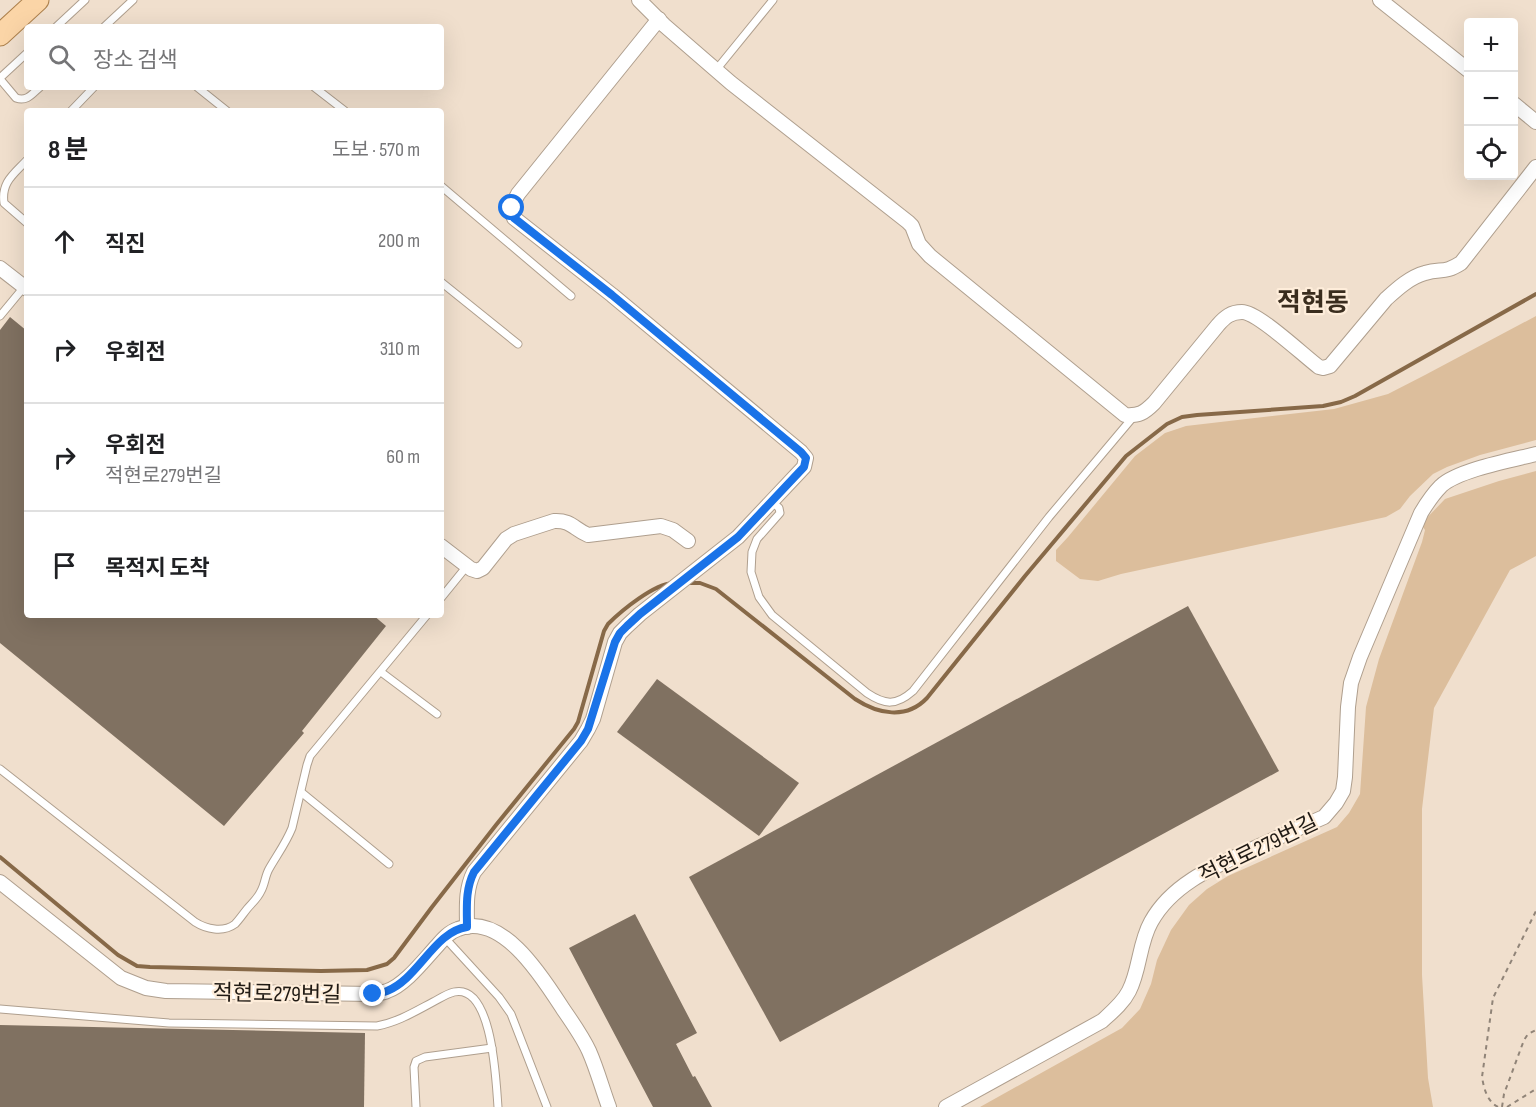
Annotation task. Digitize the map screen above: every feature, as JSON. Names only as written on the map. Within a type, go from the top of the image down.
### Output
[{"type":"main road","points":[[0,35],[38,0]]},
{"type":"street","points":[[639,0],[716,70],[908,222],[919,244],[939,263],[1125,415],[1134,416],[1145,412],[1218,325],[1226,316],[1232,314],[1250,313],[1319,367],[1330,366],[1386,299],[1397,290],[1420,275],[1446,271],[1461,263],[1536,167]]},
{"type":"street","points":[[1380,0],[1464,67]]},
{"type":"street","points":[[609,1107],[584,1042],[547,984],[527,958],[509,941],[492,930],[476,926],[467,927],[469,882],[474,872],[581,741],[593,719],[615,642],[620,633],[730,543],[804,467],[806,458],[612,295],[511,214],[518,194],[659,20]]},
{"type":"street","points":[[1518,107],[1536,122]]},
{"type":"street","points":[[0,268],[24,286]]},
{"type":"street","name":"적현로279번길","points":[[946,1107],[1102,1021],[1123,1001],[1130,989],[1149,924],[1158,910],[1187,882],[1221,863],[1324,816],[1336,803],[1343,791],[1346,777],[1351,683],[1421,513],[1430,498],[1442,485],[1455,477],[1536,454]]},
{"type":"street","points":[[444,548],[477,571],[483,568],[506,539],[514,534],[554,521],[569,523],[588,535],[661,526],[673,530],[688,541]]},
{"type":"street","name":"적현로279번길","points":[[0,882],[121,978],[146,988],[166,992],[373,994],[387,991],[402,983],[445,938],[459,928],[467,927]]},
{"type":"lane","points":[[59,24],[85,0]]},
{"type":"lane","points":[[107,24],[133,0]]},
{"type":"lane","points":[[716,70],[773,0]]},
{"type":"lane","points":[[24,56],[0,79],[16,98],[25,99],[37,90]]},
{"type":"lane","points":[[74,108],[91,90]]},
{"type":"lane","points":[[201,90],[223,108]]},
{"type":"lane","points":[[318,90],[341,108]]},
{"type":"lane","points":[[24,163],[7,181],[1,193],[3,203],[24,220]]},
{"type":"lane","points":[[444,189],[572,296]]},
{"type":"lane","points":[[444,284],[518,344]]},
{"type":"lane","points":[[0,316],[24,290]]},
{"type":"lane","points":[[771,501],[779,508],[780,513],[757,539],[751,563],[754,583],[765,607],[781,623],[867,693],[889,703],[898,701],[906,698],[913,691],[1049,517],[1134,416]]},
{"type":"lane","points":[[444,594],[467,566]]},
{"type":"lane","points":[[0,769],[202,927],[220,929],[235,924],[263,888],[268,871],[290,835],[310,756],[425,618]]},
{"type":"lane","points":[[381,672],[438,714]]},
{"type":"lane","points":[[301,792],[389,864]]},
{"type":"lane","points":[[445,938],[499,997],[511,1014],[547,1107]]},
{"type":"lane","points":[[0,1009],[169,1023],[377,1026],[403,1019],[453,992],[463,992],[478,1002],[488,1027],[498,1107]]},
{"type":"lane","points":[[416,1107],[414,1067],[416,1061],[425,1056],[492,1048]]},
{"type":"path","points":[[1536,911],[1496,990],[1491,1005],[1482,1077],[1487,1096],[1492,1103],[1500,1107],[1524,1040],[1528,1034],[1536,1030]]},
{"type":"path","points":[[1507,1107],[1536,1089]]},
{"type":"shaded area","points":[[1536,316],[1536,440],[1480,455],[1433,474],[1400,509],[1386,517],[1121,574],[1098,581],[1080,579],[1056,561],[1056,550],[1135,456],[1165,433],[1186,426],[1334,409],[1388,394]]},
{"type":"shaded area","points":[[1536,471],[1536,556],[1510,570],[1434,708],[1422,809],[1422,975],[1428,1078],[1433,1107],[980,1107],[1122,1028],[1140,1009],[1151,984],[1157,960],[1171,930],[1189,905],[1207,889],[1228,876],[1337,827],[1349,813],[1360,794],[1366,707],[1379,659],[1422,542],[1425,530],[1421,524],[1445,499]]},
{"type":"building","points":[[10,317],[24,329],[24,618],[377,618],[386,626],[302,731],[304,733],[224,826],[0,643],[0,330]]},
{"type":"building","points":[[1188,606],[1279,771],[780,1042],[689,877]]},
{"type":"building","points":[[657,679],[799,783],[759,836],[617,732]]},
{"type":"building","points":[[635,914],[697,1033],[676,1044],[712,1107],[653,1107],[569,948]]},
{"type":"building","points":[[0,1025],[365,1033],[364,1107],[0,1107]]},
{"type":"waterway","points":[[686,583],[700,583],[716,589],[855,699],[882,711],[910,710],[927,698],[1126,456],[1167,424],[1182,417],[1197,415],[1323,406],[1341,402],[1536,294]]},
{"type":"waterway","points":[[0,857],[118,955],[137,966],[321,971],[367,970],[387,964],[574,729],[608,624],[648,593],[665,584],[673,583]]},
{"type":"district","name":"적현동","points":[[1313,302]]},
{"type":"route","points":[[373,994],[387,991],[402,983],[447,935],[459,928],[467,927],[467,890],[474,872],[581,741],[593,719],[615,642],[620,633],[640,614],[738,537],[804,467],[806,462],[801,452],[612,295],[514,218],[511,214],[512,208]]}]
